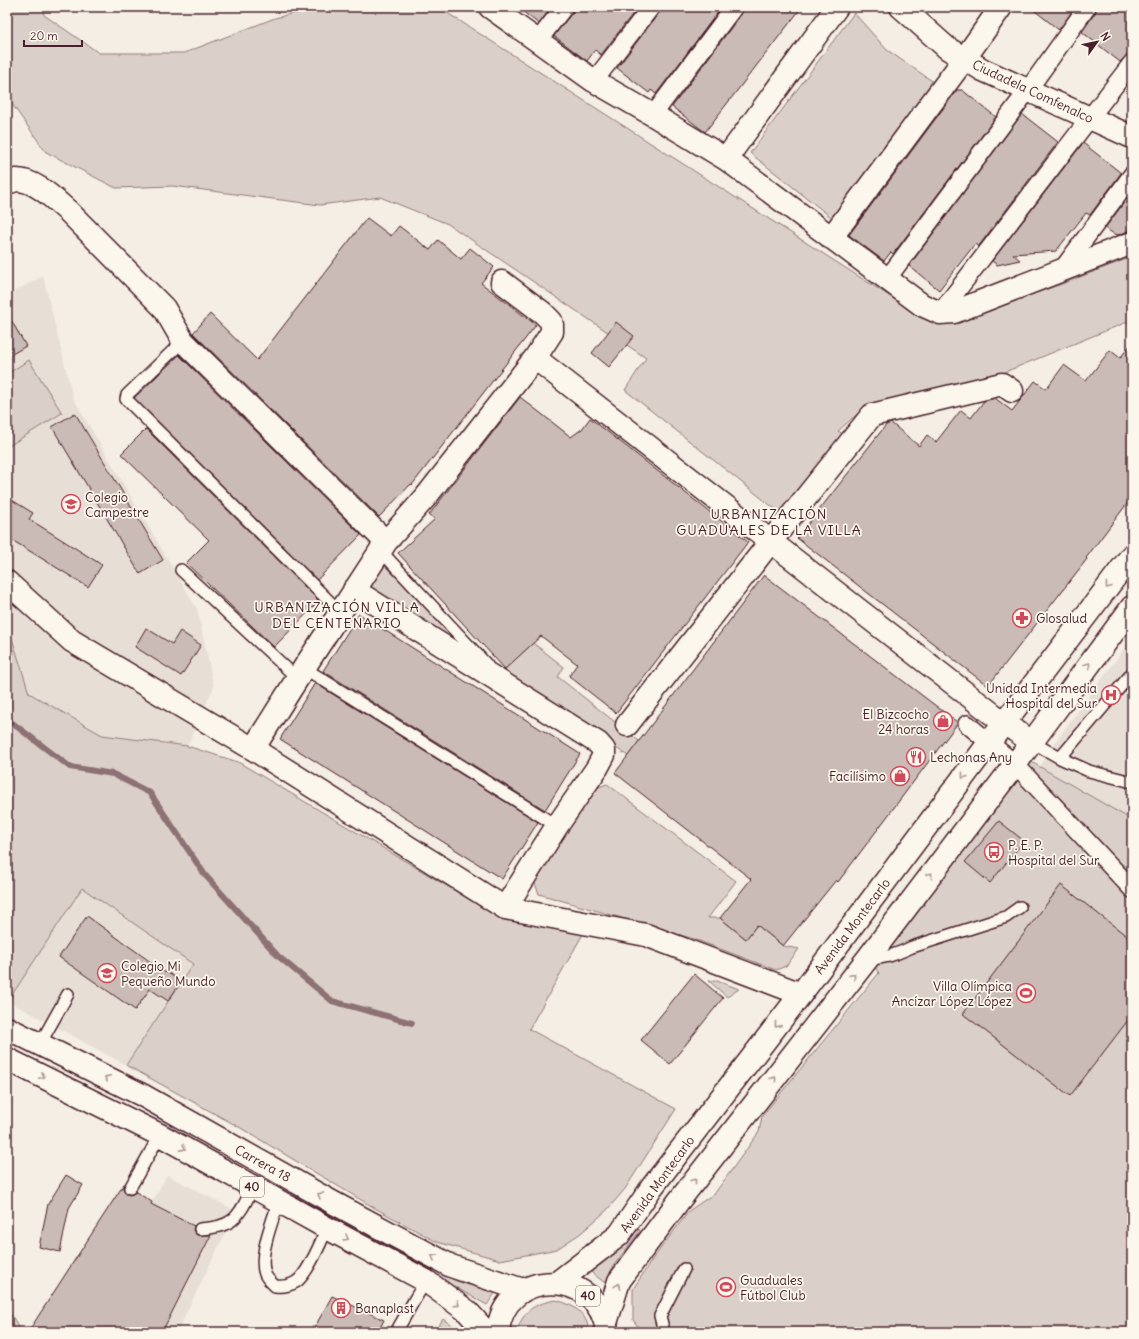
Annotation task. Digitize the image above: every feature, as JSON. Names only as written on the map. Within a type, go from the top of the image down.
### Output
[{"type":"street","points":[[490,7],[537,42],[594,81],[726,160],[922,305],[940,313],[954,312],[1132,243]]},
{"type":"street","points":[[537,42],[564,7]]},
{"type":"street","points":[[594,81],[650,7]]},
{"type":"street","points":[[653,115],[734,7]]},
{"type":"street","points":[[726,160],[837,7]]},
{"type":"street","name":"Ciudadela Comfenalco","points":[[901,7],[947,48],[983,70],[1132,137]]},
{"type":"street","points":[[831,238],[965,58],[1001,7]]},
{"type":"street","points":[[887,279],[1028,90],[1087,7]]},
{"type":"street","points":[[940,313],[1132,63]]},
{"type":"street","points":[[1061,271],[1132,175]]},
{"type":"street","points":[[7,183],[17,180],[32,184],[52,197],[164,308],[183,341],[383,546]]},
{"type":"street","points":[[253,749],[383,546],[425,498],[535,358],[552,332],[552,325],[550,321],[542,313],[502,282]]},
{"type":"street","points":[[535,358],[1004,723],[1032,742]]},
{"type":"street","points":[[627,725],[872,415],[1002,384],[1012,391]]},
{"type":"street","name":"Avenida Montecarlo","points":[[558,1282],[619,1236],[652,1187],[801,994],[1132,555]]},
{"type":"street","points":[[7,582],[72,641],[253,749],[505,908],[646,935],[801,994]]},
{"type":"street","points":[[354,590],[598,743],[604,750],[604,755],[597,768],[556,826],[505,908]]},
{"type":"street","name":"Avenida Montecarlo","points":[[607,1330],[619,1281],[683,1195],[868,958],[1032,742],[1132,606]]},
{"type":"street","points":[[967,724],[1015,764],[1132,889]]},
{"type":"street","name":"Carrera 18","points":[[7,1028],[142,1095],[332,1202],[451,1266],[523,1290]]},
{"type":"street","name":"Carrera 18","points":[[7,1059],[160,1135],[253,1188],[280,1201],[426,1281],[467,1311],[486,1332]]},
{"type":"street","name":"40","points":[[498,1332],[499,1323],[508,1304],[523,1290],[540,1284],[558,1282],[574,1287],[588,1296],[599,1308],[607,1330]]},
{"type":"lane","points":[[183,341],[127,395],[126,399],[340,612]]},
{"type":"lane","points":[[383,546],[508,687]]},
{"type":"lane","points":[[181,570],[301,673],[556,826]]},
{"type":"lane","points":[[1060,758],[1132,672]]},
{"type":"lane","points":[[1032,742],[1060,758],[1089,771],[1132,782]]},
{"type":"lane","points":[[868,958],[874,959],[898,953],[932,940],[1006,917],[1020,907]]},
{"type":"lane","points":[[40,1044],[68,994]]},
{"type":"lane","points":[[130,1188],[160,1135]]},
{"type":"lane","points":[[200,1229],[222,1226],[232,1221],[240,1213],[253,1188]]},
{"type":"lane","points":[[280,1201],[269,1231],[262,1263],[266,1276],[275,1286],[285,1287],[297,1281],[314,1256],[327,1228]]},
{"type":"lane","points":[[664,1332],[660,1316],[684,1269]]},
{"type":"lane","points":[[396,1332],[426,1281]]},
{"type":"shaded area","points":[[7,7],[42,7],[44,15],[99,53],[184,53],[275,18],[318,7],[438,7],[919,315],[957,322],[1132,257],[1132,320],[1000,374],[864,408],[838,431],[848,437],[784,516],[625,390],[646,358],[448,224],[380,197],[320,205],[173,186],[116,188],[46,152],[7,97]]},
{"type":"shaded area","points":[[854,13],[887,50],[935,83],[837,222],[750,153]]},
{"type":"shaded area","name":"Colegio Campestre","points":[[43,276],[73,398],[197,609],[214,687],[187,746],[102,735],[29,693],[7,622],[7,295]]},
{"type":"shaded area","points":[[29,360],[62,413],[7,447],[7,374]]},
{"type":"shaded area","points":[[383,564],[463,644],[460,647],[367,587]]},
{"type":"shaded area","points":[[7,622],[29,693],[102,735],[187,746],[238,762],[501,918],[583,934],[529,1029],[676,1109],[625,1189],[607,1210],[581,1233],[557,1249],[500,1260],[437,1242],[373,1207],[239,1127],[126,1065],[193,964],[82,888],[8,1001]]},
{"type":"shaded area","name":"Unidad Intermedia Hospital del Sur","points":[[1132,638],[1132,820],[1040,767],[1048,752]]},
{"type":"shaded area","points":[[533,643],[564,667],[558,677],[639,741],[628,756],[521,684],[505,669]]},
{"type":"shaded area","points":[[1021,756],[1132,820],[1132,1332],[642,1332],[633,1320],[633,1289],[654,1257],[690,1210],[715,1193],[759,1132],[762,1116],[879,973],[868,958]]},
{"type":"shaded area","points":[[607,784],[736,881],[708,918],[720,918],[746,939],[757,925],[783,946],[799,949],[786,966],[776,970],[694,939],[539,894],[534,881],[596,788]]},
{"type":"shaded area","name":"Colegio Mi Pequeño Mundo","points":[[82,888],[193,964],[126,1065],[8,1001]]},
{"type":"shaded area","points":[[709,981],[717,981],[739,989],[727,997]]},
{"type":"shaded area","points":[[167,1175],[236,1211],[177,1332],[68,1332],[152,1202]]},
{"type":"shaded area","points":[[639,1229],[640,1231],[614,1265],[605,1283],[591,1272],[616,1253]]},
{"type":"shaded area","points":[[384,1240],[456,1281],[495,1293],[487,1305],[381,1245]]},
{"type":"shaded area","points":[[556,1300],[568,1304],[578,1310],[588,1325],[589,1332],[517,1332],[519,1324],[530,1309]]},
{"type":"shaded area","points":[[7,1308],[22,1332],[7,1332]]},
{"type":"shaded area","points":[[443,1319],[461,1332],[435,1332]]},
{"type":"building","points":[[517,7],[551,7],[539,24]]},
{"type":"building","points":[[574,7],[638,7],[601,55],[595,50],[587,61],[554,36],[572,13]]},
{"type":"building","points":[[661,7],[722,7],[656,94],[651,90],[649,93],[617,68],[659,13]]},
{"type":"building","points":[[744,7],[802,7],[705,132],[672,107],[742,13]]},
{"type":"building","points":[[1030,7],[1075,7],[1059,30]]},
{"type":"building","points":[[1097,7],[1132,7],[1132,53],[1128,54],[1120,62],[1082,32],[1095,13]]},
{"type":"building","points":[[957,90],[962,90],[996,117],[893,254],[891,252],[884,261],[849,235]]},
{"type":"building","points":[[1022,114],[1058,142],[978,247],[975,244],[939,290],[909,266]]},
{"type":"building","points":[[1083,143],[1121,173],[1090,215],[1086,213],[1056,251],[1013,254],[1020,260],[997,265],[992,261]]},
{"type":"building","points":[[1132,192],[1132,224],[1126,232],[1119,235],[1114,234],[1105,228]]},
{"type":"building","points":[[367,218],[391,236],[399,226],[430,250],[438,240],[461,259],[470,248],[494,267],[481,283],[536,325],[412,485],[411,484],[379,517],[193,333],[210,314],[257,360]]},
{"type":"building","points":[[7,313],[26,346],[7,357]]},
{"type":"building","points":[[616,322],[634,336],[609,367],[592,353]]},
{"type":"building","points":[[1132,343],[1132,497],[1086,558],[1087,559],[988,686],[797,538],[886,425],[891,423],[919,446],[927,435],[936,442],[961,410],[971,418],[984,401],[995,398],[1012,411],[1035,381],[1046,389],[1064,365],[1086,381],[1110,350],[1120,358]]},
{"type":"building","points":[[179,355],[361,535],[317,580],[134,398]]},
{"type":"building","points":[[520,397],[571,437],[582,429],[590,418],[748,542],[616,713],[569,676],[577,664],[541,636],[505,669],[398,553],[435,519],[429,515]]},
{"type":"building","points":[[75,413],[163,560],[140,574],[52,427]]},
{"type":"building","points":[[146,429],[319,601],[274,647],[186,563],[209,540],[121,454]]},
{"type":"building","points":[[7,497],[33,513],[29,519],[102,565],[88,587],[7,537]]},
{"type":"building","points":[[764,575],[957,722],[838,882],[836,880],[783,946],[757,925],[746,939],[720,918],[751,879],[615,773]]},
{"type":"building","points":[[359,614],[580,754],[545,810],[323,671]]},
{"type":"building","points":[[146,628],[172,644],[180,631],[201,645],[181,676],[135,647]]},
{"type":"building","points":[[315,683],[538,822],[502,879],[280,739]]},
{"type":"building","name":"P. E. P. Hospital del Sur","points":[[999,821],[1024,841],[990,883],[965,862]]},
{"type":"building","points":[[1061,885],[1132,940],[1132,1015],[1070,1096],[963,1014]]},
{"type":"building","points":[[87,916],[166,973],[167,972],[181,982],[168,1001],[150,989],[135,1010],[59,957]]},
{"type":"building","points":[[694,974],[723,998],[670,1064],[641,1040]]},
{"type":"building","points":[[66,1175],[83,1185],[69,1208],[60,1252],[39,1247],[48,1204]]},
{"type":"building","points":[[124,1184],[123,1188],[126,1194],[130,1195],[136,1192],[152,1202],[151,1204],[194,1226],[193,1230],[197,1235],[211,1235],[162,1332],[28,1332]]},
{"type":"building","name":"Banaplast","points":[[332,1296],[384,1320],[378,1332],[312,1332]]},
{"type":"waterway","points":[[7,719],[70,767],[113,774],[150,793],[205,875],[278,956],[332,1001],[412,1023]]},
{"type":"place","name":"Colegio Campestre","points":[[71,504]]},
{"type":"place","name":"Glosalud","points":[[1022,618]]},
{"type":"place","name":"Unidad Intermedia Hospital del Sur","points":[[1111,695]]},
{"type":"place","name":"El Bizcocho 24 horas","points":[[943,721]]},
{"type":"place","name":"Lechonas Any","points":[[916,757]]},
{"type":"place","name":"Facilísimo","points":[[900,776]]},
{"type":"place","name":"P. E. P. Hospital del Sur","points":[[994,852]]},
{"type":"place","name":"Colegio Mi Pequeño Mundo","points":[[107,973]]},
{"type":"place","name":"Villa Olímpica Ancízar López López","points":[[1026,993]]},
{"type":"place","name":"Guaduales Fútbol Club","points":[[726,1287]]},
{"type":"place","name":"Banaplast","points":[[341,1308]]},
{"type":"district","name":"URBANIZACIÓN GUADUALES DE LA VILLA","points":[[769,522]]},
{"type":"district","name":"URBANIZACIÓN VILLA DEL CENTENARIO","points":[[337,616]]}]
